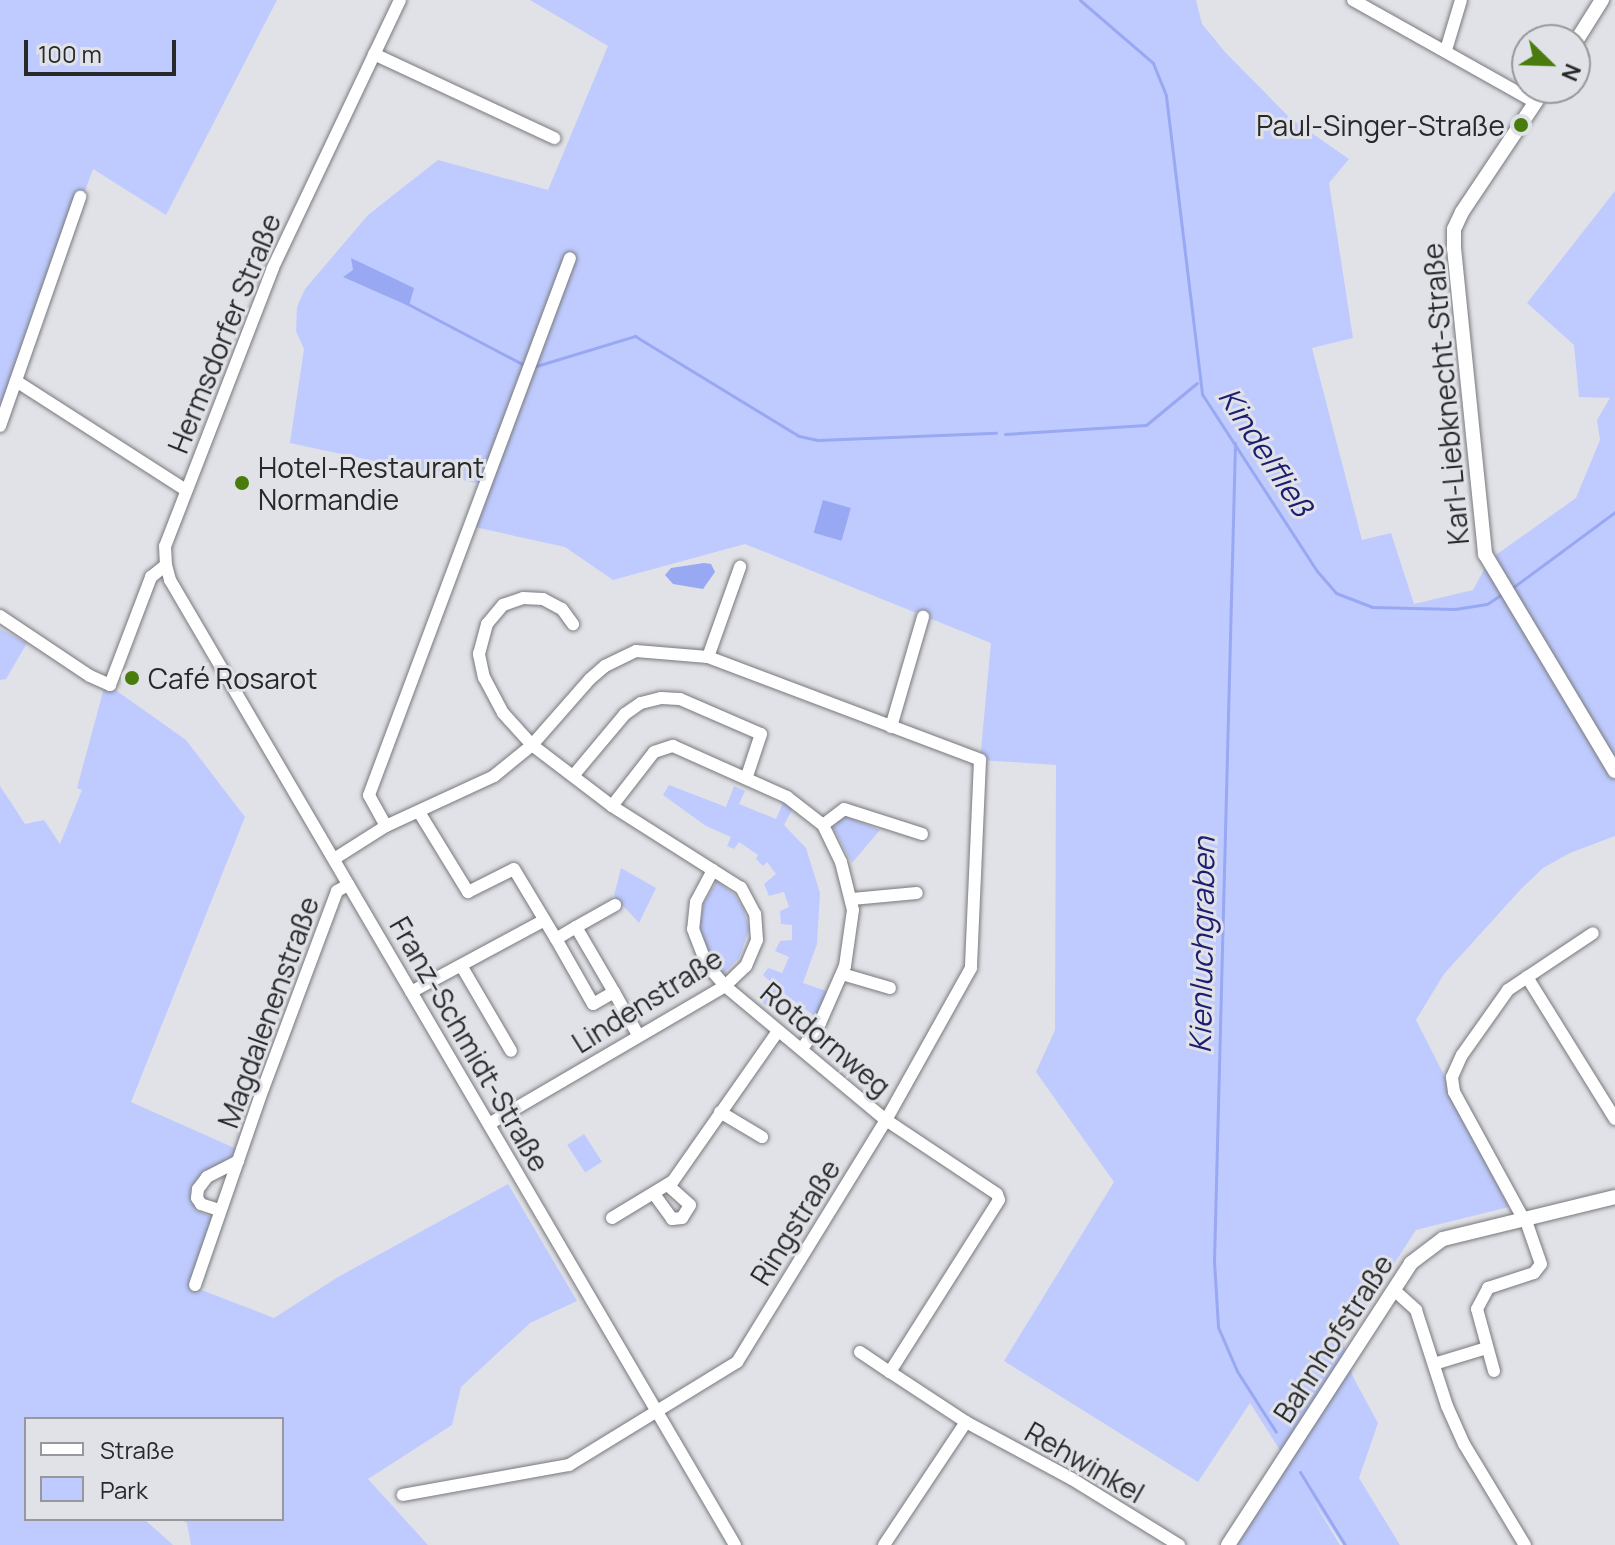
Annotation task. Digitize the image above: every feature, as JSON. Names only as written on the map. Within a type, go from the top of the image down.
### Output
[{"type":"street","name":"Hermsdorfer Straße","points":[[0,616],[90,676],[110,685],[151,577],[166,565],[165,546],[273,268],[400,0]]},
{"type":"street","points":[[1353,0],[1511,88]]},
{"type":"street","points":[[1446,50],[1461,0]]},
{"type":"street","points":[[1587,24],[1602,0]]},
{"type":"street","points":[[374,54],[554,138]]},
{"type":"street","name":"Karl-Liebknecht-Straße","points":[[1534,104],[1462,212],[1453,234],[1485,554],[1495,576],[1615,771]]},
{"type":"street","points":[[0,426],[80,197]]},
{"type":"street","points":[[386,826],[369,795],[570,258]]},
{"type":"street","points":[[16,381],[186,490]]},
{"type":"street","name":"Franz-Schmidt-Straße","points":[[166,565],[170,580],[735,1545]]},
{"type":"street","points":[[708,657],[740,567]]},
{"type":"street","name":"Lindenstraße","points":[[489,1124],[725,986],[746,966],[757,940],[755,914],[741,888],[612,806],[532,745],[503,713],[484,678],[479,654],[487,624],[503,605],[523,598],[543,599],[562,609],[573,624]]},
{"type":"street","points":[[334,859],[386,826],[494,776],[532,745],[605,666],[636,651],[708,657],[891,727],[923,617]]},
{"type":"street","points":[[573,776],[625,714],[641,703],[661,698],[680,699],[761,734],[747,776]]},
{"type":"street","name":"Ringstraße","points":[[403,1495],[569,1465],[659,1413],[737,1362],[886,1120],[971,968],[980,760],[891,727]]},
{"type":"street","points":[[612,806],[654,752],[673,746],[747,776],[787,797],[823,825],[841,862],[852,899],[849,949],[842,974],[820,1023],[802,1049]]},
{"type":"street","points":[[823,825],[844,809],[922,834]]},
{"type":"street","points":[[419,812],[468,892],[514,869],[593,1004],[614,992]]},
{"type":"street","name":"Rotdornweg","points":[[713,870],[696,902],[693,929],[707,965],[725,986],[886,1120],[997,1194],[999,1200],[890,1372]]},
{"type":"street","name":"Magdalenenstraße","points":[[195,1285],[219,1210],[337,891],[348,885]]},
{"type":"street","points":[[852,899],[917,893]]},
{"type":"street","points":[[556,939],[615,905]]},
{"type":"street","points":[[411,992],[543,921]]},
{"type":"street","points":[[576,927],[638,1035]]},
{"type":"street","points":[[1494,1371],[1477,1309],[1485,1292],[1494,1284],[1534,1273],[1541,1264],[1524,1218],[1454,1092],[1452,1077],[1462,1055],[1508,990],[1593,933]]},
{"type":"street","points":[[462,967],[511,1051]]},
{"type":"street","points":[[842,974],[890,988]]},
{"type":"street","points":[[1527,977],[1615,1119]]},
{"type":"street","points":[[612,1218],[668,1185],[778,1031]]},
{"type":"street","points":[[720,1112],[762,1137]]},
{"type":"street","name":"Magdalenenstraße","points":[[219,1210],[201,1204],[197,1198],[198,1189],[207,1177],[238,1161]]},
{"type":"street","points":[[654,1194],[672,1219],[682,1218],[690,1205],[688,1200],[668,1185]]},
{"type":"street","name":"Bahnhofstraße","points":[[1228,1545],[1411,1263],[1443,1239],[1615,1197]]},
{"type":"street","points":[[1394,1290],[1416,1310],[1464,1444],[1525,1545]]},
{"type":"street","points":[[1434,1364],[1487,1348]]},
{"type":"street","name":"Rehwinkel","points":[[860,1352],[966,1422],[1072,1479],[1179,1545]]},
{"type":"street","points":[[884,1545],[966,1422]]},
{"type":"green space","points":[[0,0],[277,0],[166,215],[93,169],[0,426]]},
{"type":"green space","points":[[530,0],[1196,0],[1202,24],[1225,52],[1290,118],[1349,159],[1329,183],[1353,338],[1312,348],[1362,540],[1391,533],[1414,604],[1473,590],[1490,559],[1576,498],[1600,440],[1597,420],[1610,398],[1579,397],[1574,345],[1527,303],[1615,191],[1615,836],[1570,853],[1543,868],[1444,974],[1416,1020],[1444,1075],[1450,1095],[1509,1207],[1416,1230],[1343,1342],[1353,1377],[1378,1423],[1359,1478],[1400,1545],[1343,1545],[1311,1497],[1340,1545],[1234,1545],[1285,1458],[1250,1403],[1198,1482],[1004,1361],[1114,1182],[1036,1072],[1055,1030],[1056,765],[980,760],[991,643],[745,544],[613,580],[565,547],[470,526],[485,485],[290,443],[304,349],[296,331],[297,307],[305,289],[368,215],[438,160],[548,190],[608,46]]},
{"type":"green space","points":[[0,629],[27,643],[6,679],[0,680]]},
{"type":"green space","points":[[104,688],[114,689],[186,740],[245,817],[131,1102],[239,1150],[236,1157],[216,1166],[195,1202],[196,1210],[213,1218],[191,1286],[274,1318],[338,1277],[508,1184],[577,1301],[530,1323],[461,1387],[452,1425],[368,1479],[428,1545],[191,1545],[187,1523],[182,1521],[284,1521],[284,1417],[24,1417],[24,1521],[146,1521],[173,1545],[0,1545],[0,786],[25,824],[44,820],[60,844],[82,790],[77,788]]},
{"type":"green space","points":[[669,785],[726,807],[734,786],[745,791],[739,804],[776,819],[783,803],[793,808],[784,825],[806,848],[820,893],[817,944],[803,983],[832,993],[820,1020],[782,992],[769,1008],[761,1001],[775,986],[763,975],[768,968],[782,973],[789,957],[775,951],[780,941],[792,940],[792,925],[781,924],[780,911],[789,907],[784,892],[769,896],[764,884],[776,874],[767,862],[763,866],[756,859],[758,855],[739,842],[734,849],[727,846],[731,837],[706,826],[663,795]]},
{"type":"green space","points":[[844,816],[880,830],[852,863],[833,827]]},
{"type":"green space","points":[[621,868],[656,888],[639,923],[614,896]]},
{"type":"green space","points":[[717,881],[735,895],[744,910],[749,930],[739,958],[723,974],[710,961],[699,927],[704,903]]},
{"type":"green space","points":[[584,1134],[602,1162],[585,1173],[567,1145]]},
{"type":"shaded area","points":[[351,258],[414,288],[409,306],[343,277],[353,270]]},
{"type":"shaded area","points":[[823,500],[851,508],[842,541],[814,533]]},
{"type":"shaded area","points":[[711,564],[715,572],[703,589],[673,584],[665,575],[671,568]]},
{"type":"waterway","name":"Kindelfließ","points":[[1080,0],[1153,63],[1166,96],[1202,394],[1317,571],[1336,593],[1372,607],[1455,609],[1487,604],[1502,594]]},
{"type":"waterway","points":[[406,303],[522,364]]},
{"type":"waterway","points":[[533,367],[635,336],[799,436],[818,440],[996,433]]},
{"type":"waterway","points":[[1005,434],[1146,425],[1197,383]]},
{"type":"waterway","name":"Kienluchgraben","points":[[1235,443],[1214,1261],[1218,1327],[1237,1371],[1276,1432]]},
{"type":"waterway","name":"Kindelfließ","points":[[1512,588],[1615,512]]},
{"type":"waterway","name":"Kienluchgraben","points":[[1300,1472],[1345,1545]]},
{"type":"place","name":"Paul-Singer-Straße","points":[[1521,125]]},
{"type":"place","name":"Hotel-Restaurant Normandie","points":[[242,483]]},
{"type":"place","name":"Café Rosarot","points":[[132,678]]}]
